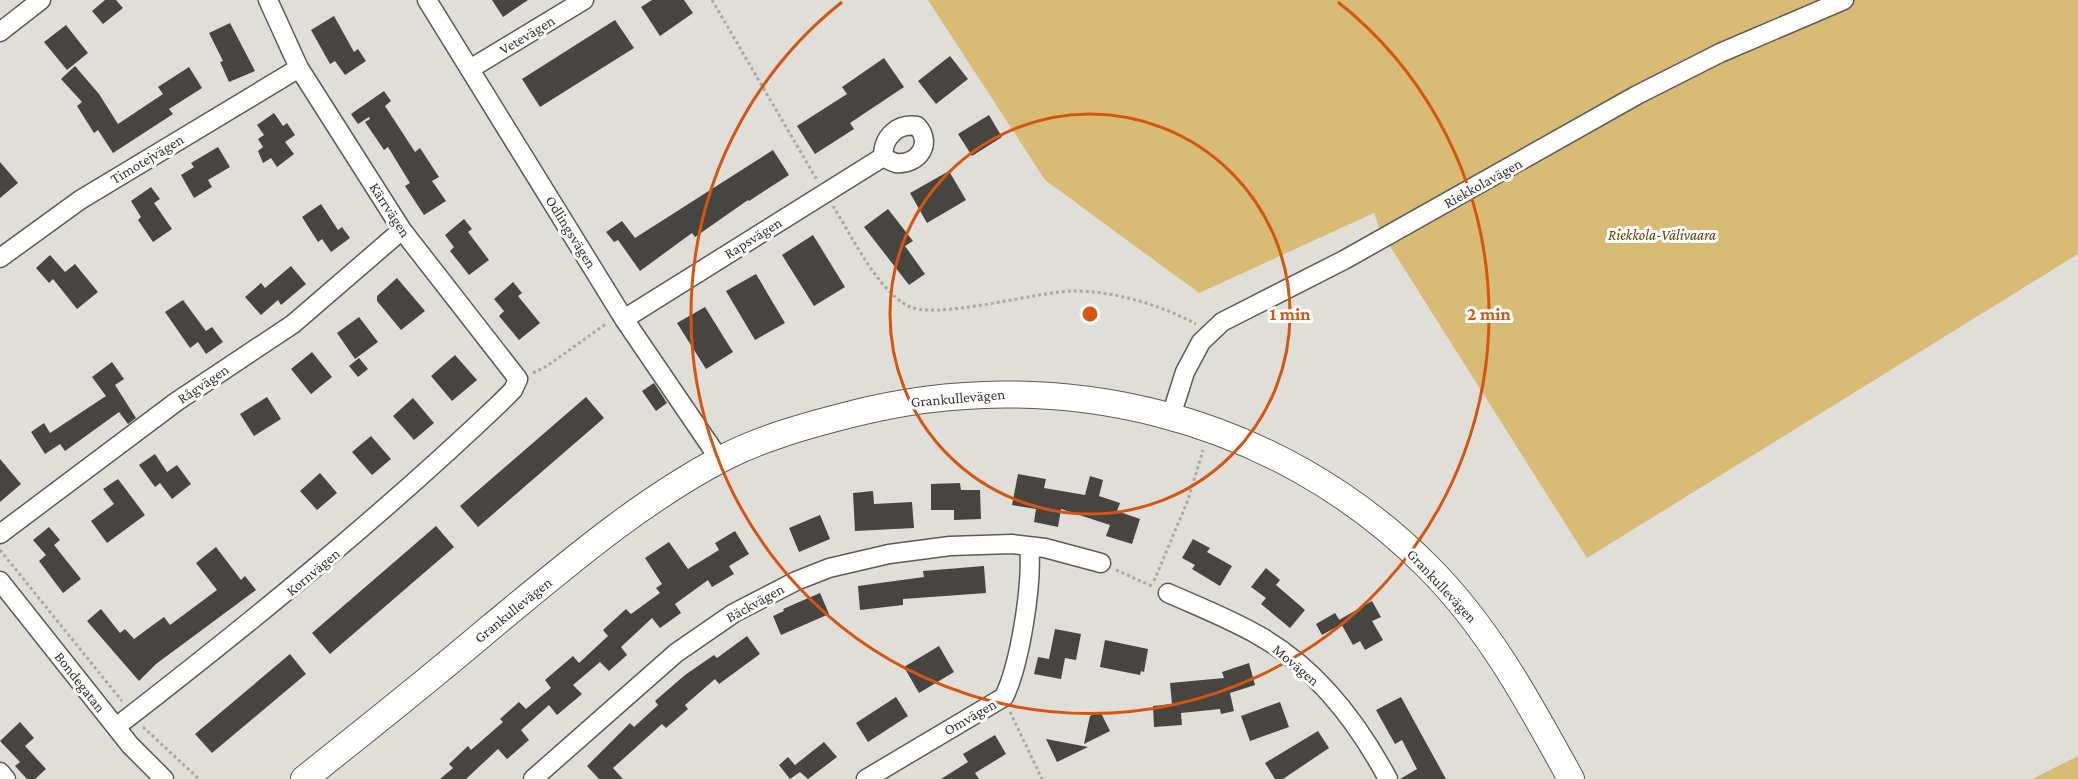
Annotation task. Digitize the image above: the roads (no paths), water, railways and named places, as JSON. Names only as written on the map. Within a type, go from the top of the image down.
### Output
[{"type":"street","points":[[0,32],[41,0]]},
{"type":"street","name":"Kärrvägen","points":[[268,0],[300,68],[402,230],[518,379],[513,390],[499,404]]},
{"type":"street","name":"Odlingsvägen","points":[[427,0],[620,313],[720,460]]},
{"type":"street","name":"Vetevägen","points":[[470,69],[584,0]]},
{"type":"street","name":"Riekkolavägen","points":[[1171,416],[1185,372],[1201,342],[1222,322],[1354,255],[1637,95],[1720,53],[1844,0]]},
{"type":"street","name":"Timotejvägen","points":[[0,258],[80,200],[300,68]]},
{"type":"street","name":"Rapsvägen","points":[[620,313],[883,157]]},
{"type":"street","name":"Rågvägen","points":[[0,534],[176,402],[293,324],[402,230]]},
{"type":"street","name":"Grankullevägen","points":[[304,779],[589,549],[647,505],[720,460],[793,429],[882,406],[945,396],[1008,393],[1091,400],[1171,416],[1209,428],[1286,462],[1345,499],[1428,566],[1490,640],[1571,779]]},
{"type":"street","name":"Kornvägen","points":[[116,727],[265,612],[359,532],[499,404]]},
{"type":"street","name":"Bäckvägen","points":[[533,779],[676,653],[734,613],[796,581],[829,568],[889,554],[950,546],[1012,544],[1101,563]]},
{"type":"street","name":"Omvägen","points":[[866,779],[1004,697],[1012,680],[1031,568],[1029,546]]},
{"type":"street","name":"Bondegatan","points":[[0,581],[130,745],[164,779]]},
{"type":"street","name":"Movägen","points":[[1160,590],[1256,634],[1294,659],[1341,706],[1370,746],[1388,779]]},
{"type":"street","points":[[0,772],[6,779]]},
{"type":"park label","name":"Riekkola-Välivaara","points":[[1662,235]]}]
